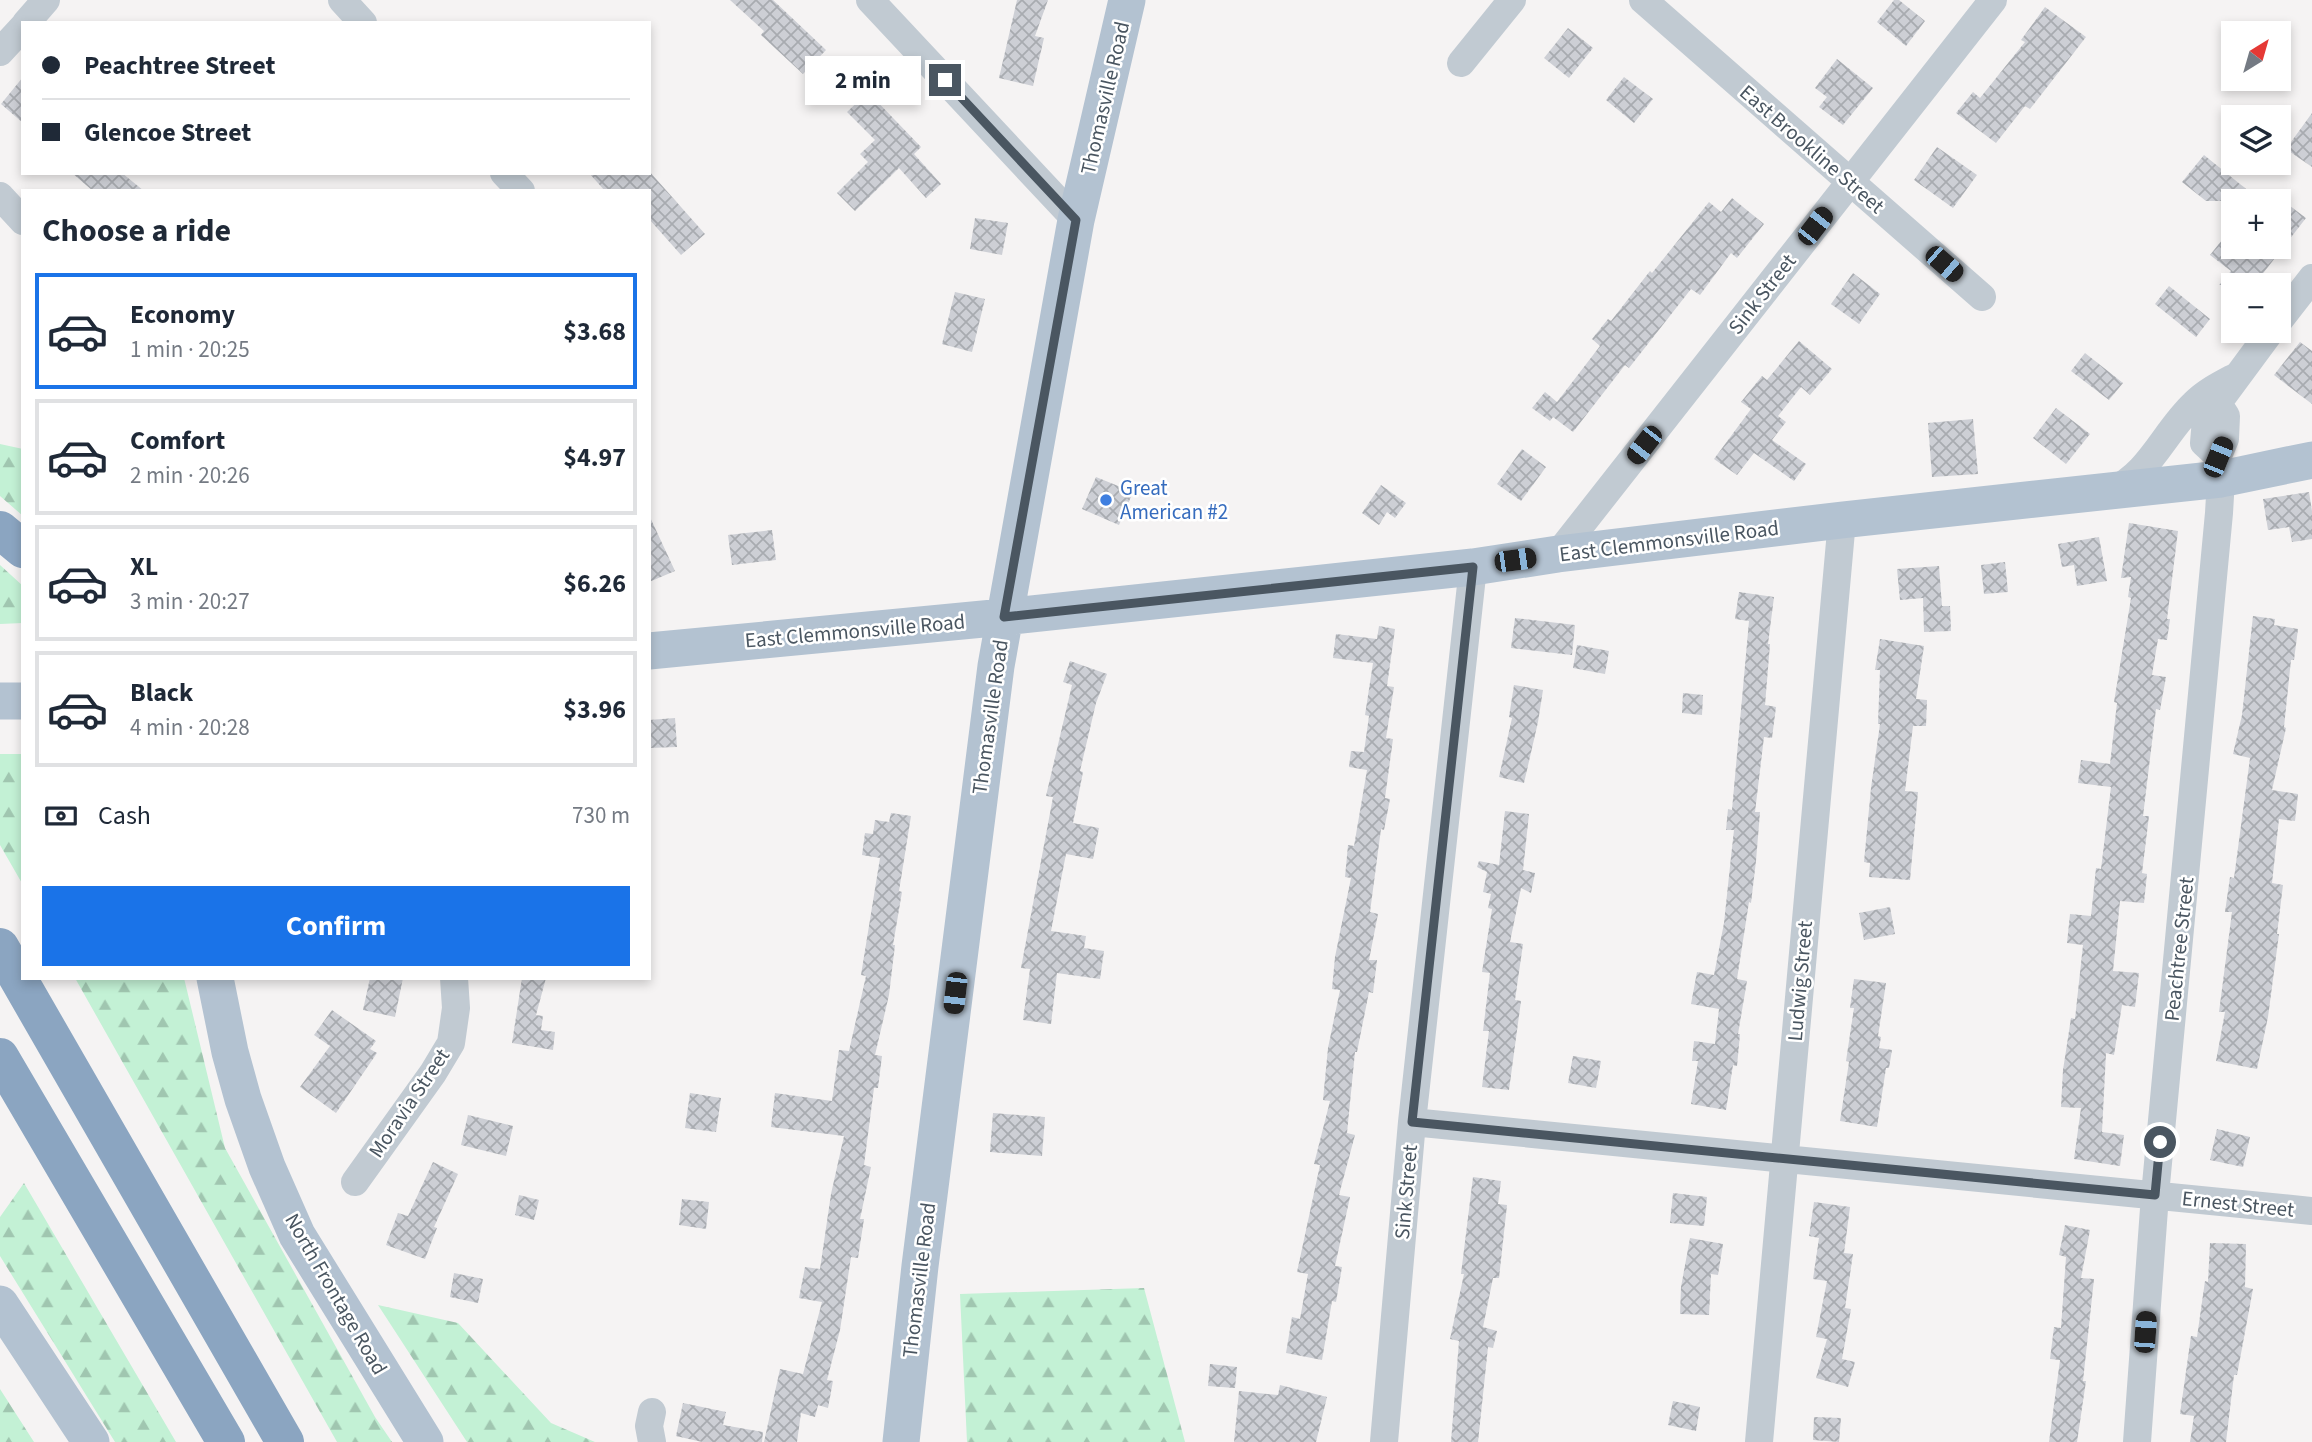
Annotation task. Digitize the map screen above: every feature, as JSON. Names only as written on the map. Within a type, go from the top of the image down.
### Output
[{"type":"highway","points":[[0,530],[21,548]]},
{"type":"highway","points":[[0,947],[285,1442]]},
{"type":"highway","points":[[0,1057],[226,1442]]},
{"type":"main road","name":"Thomasville Road","points":[[901,1442],[920,1266],[1004,617],[1076,220],[1128,0]]},
{"type":"main road","name":"East Clemmonsville Road","points":[[651,651],[1004,617],[1473,567],[1558,554],[1842,520],[2111,491],[2219,468],[2312,460]]},
{"type":"main road","points":[[0,701],[21,701]]},
{"type":"main road","name":"North Frontage Road","points":[[215,980],[243,1099],[267,1167],[297,1235],[425,1442]]},
{"type":"main road","points":[[0,1304],[91,1442]]},
{"type":"street","points":[[28,21],[46,0]]},
{"type":"street","points":[[342,0],[361,21]]},
{"type":"street","points":[[870,0],[1076,220]]},
{"type":"street","points":[[1461,63],[1512,0]]},
{"type":"street","name":"East Brookline Street","points":[[1643,0],[1982,297]]},
{"type":"street","name":"Sink Street","points":[[1558,554],[1993,0]]},
{"type":"street","points":[[0,52],[21,28]]},
{"type":"street","points":[[506,175],[519,189]]},
{"type":"street","points":[[0,196],[21,219]]},
{"type":"street","points":[[2291,305],[2312,278]]},
{"type":"street","name":"Peachtree Street","points":[[2137,1442],[2155,1195],[2209,632],[2219,468],[2204,443],[2206,419],[2262,343]]},
{"type":"street","points":[[2111,491],[2136,476],[2192,405],[2213,388],[2235,377]]},
{"type":"street","name":"Ludwig Street","points":[[1759,1442],[1842,520]]},
{"type":"street","name":"Sink Street","points":[[1384,1442],[1412,1122],[1473,567]]},
{"type":"street","name":"Moravia Street","points":[[355,1182],[433,1073],[451,1043],[456,1008],[454,980]]},
{"type":"street","name":"Ernest Street","points":[[1412,1122],[2312,1211]]},
{"type":"street","points":[[652,1412],[649,1426],[652,1442]]},
{"type":"green space","points":[[0,444],[21,449],[21,514],[0,496]]},
{"type":"green space","points":[[0,565],[21,584],[21,623],[0,624]]},
{"type":"green space","points":[[0,754],[21,754],[21,882],[0,845]]},
{"type":"green space","points":[[76,980],[184,980],[225,1148],[375,1417],[392,1442],[337,1442]]},
{"type":"green space","points":[[24,1183],[176,1442],[115,1442],[0,1256],[0,1217]]},
{"type":"green space","points":[[1144,1288],[1185,1442],[967,1442],[960,1294]]},
{"type":"green space","points":[[378,1305],[458,1323],[551,1423],[595,1442],[467,1442]]},
{"type":"green space","points":[[0,1389],[34,1442],[0,1442]]},
{"type":"building","points":[[730,0],[773,0],[826,50],[803,74],[761,35],[764,31]]},
{"type":"building","points":[[1017,0],[1048,0],[1035,36],[1044,38],[1033,86],[999,78]]},
{"type":"building","points":[[1894,0],[1899,0],[1925,21],[1906,46],[1877,22]]},
{"type":"building","points":[[2045,7],[2086,37],[2030,109],[2025,106],[1996,143],[1956,113],[1973,92],[1980,98],[2025,42],[2021,40]]},
{"type":"building","points":[[1568,28],[1593,48],[1569,78],[1544,58]]},
{"type":"building","points":[[1837,59],[1873,88],[1843,125],[1819,107],[1827,97],[1815,88]]},
{"type":"building","points":[[1624,77],[1653,99],[1634,123],[1606,100]]},
{"type":"building","points":[[21,79],[21,121],[1,104]]},
{"type":"building","points":[[868,92],[921,147],[914,154],[941,184],[926,198],[899,168],[855,211],[837,193],[868,162],[860,154],[875,140],[847,112]]},
{"type":"building","points":[[2312,113],[2312,167],[2291,152],[2291,142]]},
{"type":"building","points":[[1937,147],[1977,175],[1953,208],[1914,180]]},
{"type":"building","points":[[2204,155],[2221,169],[2221,175],[2229,175],[2246,189],[2221,189],[2221,201],[2206,201],[2182,182]]},
{"type":"building","points":[[651,173],[705,234],[681,255],[651,221],[651,189],[603,189],[591,175]]},
{"type":"building","points":[[74,175],[124,175],[142,189],[91,189]]},
{"type":"building","points":[[1732,198],[1764,224],[1737,258],[1731,253],[1700,295],[1691,289],[1629,368],[1625,365],[1573,432],[1553,417],[1550,421],[1532,408],[1545,392],[1557,402],[1600,346],[1592,339],[1608,319],[1611,321],[1709,202],[1721,212]]},
{"type":"building","points":[[2291,207],[2306,218],[2291,237]]},
{"type":"building","points":[[975,218],[1008,223],[1002,255],[970,249]]},
{"type":"building","points":[[2221,241],[2221,259],[2274,259],[2263,273],[2229,273],[2231,271],[2210,255]]},
{"type":"building","points":[[1853,273],[1880,294],[1859,324],[1831,304]]},
{"type":"building","points":[[2169,286],[2210,319],[2196,337],[2155,304]]},
{"type":"building","points":[[955,292],[985,299],[972,352],[942,344]]},
{"type":"building","points":[[1799,341],[1832,369],[1810,395],[1801,387],[1778,416],[1786,422],[1772,440],[1806,464],[1794,481],[1754,453],[1737,475],[1714,459],[1751,409],[1741,402],[1762,376],[1767,380]]},
{"type":"building","points":[[2300,342],[2312,351],[2312,404],[2274,375]]},
{"type":"building","points":[[2085,353],[2123,383],[2109,400],[2071,371]]},
{"type":"building","points":[[2056,408],[2090,434],[2066,464],[2033,438]]},
{"type":"building","points":[[1973,419],[1978,474],[1932,477],[1928,423]]},
{"type":"building","points":[[1522,449],[1546,467],[1521,501],[1497,484]]},
{"type":"building","points":[[1096,477],[1133,492],[1119,525],[1082,509]]},
{"type":"building","points":[[1381,485],[1406,503],[1395,518],[1387,512],[1379,525],[1362,513]]},
{"type":"building","points":[[2309,492],[2312,539],[2292,542],[2289,527],[2268,530],[2263,499]]},
{"type":"building","points":[[651,519],[675,571],[651,581]]},
{"type":"building","points":[[2129,523],[2178,531],[2167,619],[2170,619],[2167,640],[2158,639],[2152,675],[2166,677],[2160,710],[2156,709],[2143,816],[2149,816],[2142,873],[2147,874],[2144,903],[2120,901],[2113,971],[2139,973],[2135,1007],[2122,1005],[2114,1055],[2106,1053],[2102,1132],[2124,1135],[2120,1166],[2074,1159],[2081,1108],[2061,1107],[2063,1070],[2071,1018],[2075,1019],[2083,945],[2067,943],[2070,914],[2091,916],[2096,868],[2101,869],[2111,787],[2078,783],[2081,760],[2110,764],[2117,703],[2114,702],[2131,598],[2128,597],[2131,577],[2121,578]]},
{"type":"building","points":[[772,530],[776,560],[732,565],[728,535]]},
{"type":"building","points":[[2099,537],[2107,581],[2077,586],[2074,565],[2062,567],[2058,544]]},
{"type":"building","points":[[2005,562],[2008,592],[1984,594],[1981,565]]},
{"type":"building","points":[[1939,566],[1942,606],[1950,606],[1951,631],[1924,632],[1923,598],[1900,600],[1897,569]]},
{"type":"building","points":[[1739,592],[1774,597],[1765,705],[1776,707],[1772,738],[1764,737],[1755,812],[1760,812],[1756,861],[1737,979],[1747,981],[1738,1034],[1737,1066],[1733,1065],[1726,1110],[1691,1104],[1698,1061],[1692,1061],[1694,1041],[1715,1044],[1719,1009],[1691,1004],[1697,972],[1714,975],[1724,923],[1734,830],[1726,830],[1728,809],[1732,810],[1749,621],[1735,619]]},
{"type":"building","points":[[2253,616],[2275,619],[2274,625],[2298,629],[2294,660],[2291,660],[2286,728],[2272,790],[2298,794],[2295,821],[2279,819],[2272,883],[2283,885],[2279,934],[2268,1017],[2257,1069],[2216,1061],[2225,1012],[2219,1012],[2232,912],[2225,912],[2230,877],[2234,878],[2250,758],[2233,754],[2242,715]]},
{"type":"building","points":[[1515,618],[1575,625],[1572,655],[1511,648]]},
{"type":"building","points":[[1379,626],[1395,629],[1387,686],[1394,687],[1386,738],[1393,739],[1385,798],[1390,799],[1384,830],[1381,829],[1370,912],[1378,914],[1369,960],[1377,960],[1373,993],[1369,992],[1355,1052],[1347,1133],[1355,1135],[1339,1195],[1350,1197],[1335,1266],[1342,1267],[1336,1302],[1332,1301],[1322,1360],[1286,1353],[1292,1317],[1300,1319],[1308,1274],[1297,1272],[1320,1165],[1314,1164],[1330,1101],[1323,1100],[1328,1048],[1340,990],[1332,989],[1335,957],[1351,878],[1345,877],[1348,845],[1354,846],[1367,770],[1349,767],[1351,751],[1364,752],[1369,716],[1365,715],[1373,663],[1333,658],[1336,634],[1377,639]]},
{"type":"building","points":[[1880,639],[1924,646],[1916,699],[1927,700],[1926,726],[1913,726],[1905,791],[1918,792],[1910,880],[1869,877],[1870,863],[1864,862],[1880,724],[1880,670],[1875,670]]},
{"type":"building","points":[[1577,645],[1609,651],[1605,674],[1573,668]]},
{"type":"building","points":[[1070,661],[1107,674],[1096,703],[1080,771],[1083,772],[1073,823],[1099,828],[1093,859],[1066,854],[1051,931],[1086,936],[1084,948],[1104,951],[1100,979],[1057,973],[1051,1024],[1023,1020],[1030,969],[1021,968],[1053,797],[1046,796],[1072,685],[1063,682]]},
{"type":"building","points":[[1514,685],[1543,690],[1524,783],[1499,777],[1512,718],[1509,717]]},
{"type":"building","points":[[1683,693],[1703,695],[1702,715],[1682,713]]},
{"type":"building","points":[[675,718],[677,747],[651,748],[651,720]]},
{"type":"building","points":[[1505,811],[1529,814],[1523,870],[1535,873],[1531,893],[1521,888],[1510,942],[1523,944],[1515,1000],[1521,1001],[1509,1090],[1482,1087],[1489,1031],[1483,1031],[1490,973],[1482,972],[1492,909],[1488,908],[1491,894],[1483,892],[1487,872],[1477,867],[1479,861],[1499,865]]},
{"type":"building","points":[[891,813],[911,816],[899,891],[902,892],[893,945],[889,995],[875,1055],[882,1056],[878,1088],[874,1088],[864,1165],[871,1167],[860,1219],[864,1219],[858,1258],[851,1257],[840,1330],[827,1380],[833,1381],[828,1408],[818,1405],[815,1417],[801,1413],[797,1442],[764,1442],[780,1369],[803,1374],[822,1302],[799,1298],[805,1267],[820,1269],[831,1194],[844,1136],[771,1127],[775,1093],[832,1101],[839,1050],[849,1051],[866,976],[861,975],[880,858],[862,855],[865,833],[873,834],[875,820],[889,822]]},
{"type":"building","points":[[1890,907],[1895,934],[1864,940],[1859,913]]},
{"type":"building","points":[[1854,979],[1886,983],[1878,1036],[1881,1037],[1879,1048],[1892,1050],[1889,1068],[1886,1068],[1877,1127],[1840,1121],[1849,1062],[1846,1061],[1854,1008],[1850,1008]]},
{"type":"building","points":[[370,980],[403,980],[395,1017],[363,1010]]},
{"type":"building","points":[[522,980],[545,980],[536,1015],[543,1016],[541,1030],[555,1032],[553,1050],[512,1043]]},
{"type":"building","points":[[332,1010],[376,1041],[370,1049],[377,1053],[336,1113],[300,1087],[330,1046],[314,1035]]},
{"type":"building","points":[[1573,1056],[1601,1061],[1596,1088],[1568,1083]]},
{"type":"building","points":[[690,1093],[721,1098],[716,1132],[685,1128]]},
{"type":"building","points":[[993,1113],[1045,1117],[1042,1156],[990,1152]]},
{"type":"building","points":[[468,1115],[513,1126],[506,1156],[461,1145]]},
{"type":"building","points":[[2217,1129],[2250,1137],[2243,1167],[2210,1160]]},
{"type":"building","points":[[433,1162],[458,1174],[434,1227],[437,1228],[425,1259],[386,1245],[398,1213],[408,1216]]},
{"type":"building","points":[[1473,1177],[1501,1181],[1498,1204],[1507,1205],[1499,1278],[1493,1278],[1483,1327],[1497,1331],[1493,1348],[1488,1347],[1478,1442],[1451,1442],[1459,1341],[1450,1339],[1464,1274],[1461,1274]]},
{"type":"building","points":[[1673,1193],[1707,1197],[1704,1226],[1670,1223]]},
{"type":"building","points":[[519,1195],[539,1200],[534,1220],[515,1215]]},
{"type":"building","points":[[682,1199],[709,1202],[706,1229],[679,1225]]},
{"type":"building","points":[[1814,1202],[1850,1207],[1844,1253],[1853,1254],[1845,1308],[1851,1309],[1842,1359],[1855,1362],[1848,1387],[1816,1378],[1827,1339],[1816,1337],[1827,1281],[1813,1279],[1819,1238],[1809,1236]]},
{"type":"building","points":[[2065,1225],[2090,1230],[2081,1278],[2094,1279],[2083,1381],[2086,1381],[2077,1442],[2049,1442],[2060,1360],[2050,1359],[2054,1327],[2061,1328],[2066,1257],[2059,1255]]},
{"type":"building","points":[[1690,1238],[1723,1244],[1718,1275],[1711,1274],[1709,1315],[1680,1314],[1681,1287]]},
{"type":"building","points":[[2210,1243],[2246,1244],[2245,1287],[2253,1289],[2237,1375],[2234,1375],[2226,1442],[2190,1442],[2194,1416],[2180,1414],[2191,1336],[2197,1337],[2205,1281],[2208,1282]]},
{"type":"building","points":[[454,1273],[483,1279],[478,1303],[450,1297]]},
{"type":"building","points":[[1210,1364],[1237,1367],[1235,1388],[1208,1386]]},
{"type":"building","points":[[1280,1385],[1327,1397],[1316,1442],[1234,1442],[1239,1391],[1278,1395]]},
{"type":"building","points":[[1673,1401],[1700,1407],[1696,1431],[1668,1425]]},
{"type":"building","points":[[683,1403],[726,1412],[723,1425],[763,1432],[762,1442],[702,1442],[676,1436]]},
{"type":"building","points":[[1814,1417],[1841,1418],[1839,1442],[1813,1440]]},
{"type":"place","name":"Great American #2","points":[[1106,500]]},
{"type":"route","points":[[945,80],[1076,220],[1004,617],[1473,567],[1412,1122],[2155,1195],[2160,1142]]}]
